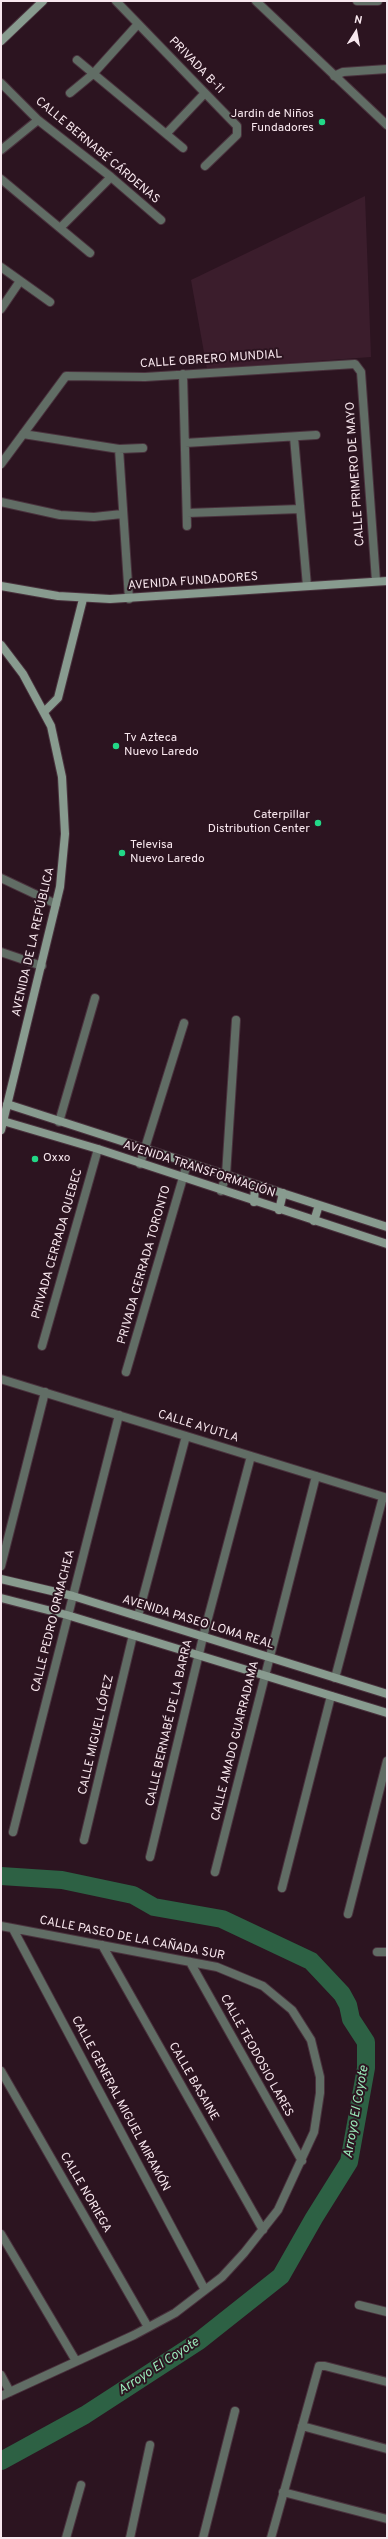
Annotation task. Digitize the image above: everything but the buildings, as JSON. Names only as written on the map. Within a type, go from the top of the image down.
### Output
[{"type":"street","points":[[1,41],[42,1]]},
{"type":"street","name":"PRIVADA B-11","points":[[116,1],[237,126],[238,135],[205,166]]},
{"type":"street","points":[[256,1],[387,125]]},
{"type":"street","points":[[357,1],[378,1]]},
{"type":"street","points":[[70,93],[93,74],[138,24]]},
{"type":"street","points":[[77,60],[167,133],[183,148]]},
{"type":"street","points":[[334,76],[343,72],[387,68]]},
{"type":"street","name":"CALLE BERNABÉ CÁRDENAS","points":[[1,83],[38,120],[111,177],[161,220]]},
{"type":"street","points":[[167,133],[205,93]]},
{"type":"street","points":[[1,150],[38,120]]},
{"type":"street","points":[[61,227],[111,177]]},
{"type":"street","points":[[1,179],[61,227],[90,253]]},
{"type":"street","points":[[1,267],[50,302]]},
{"type":"street","points":[[1,308],[20,281]]},
{"type":"street","name":"CALLE OBRERO MUNDIAL","points":[[23,434],[66,376],[132,378],[352,364],[358,366]]},
{"type":"street","name":"CALLE PRIMERO DE MAYO","points":[[358,366],[361,372],[376,581]]},
{"type":"street","points":[[183,374],[188,526]]},
{"type":"street","points":[[1,464],[23,434],[119,449],[143,448]]},
{"type":"street","points":[[185,443],[316,435]]},
{"type":"street","points":[[294,437],[307,586]]},
{"type":"street","points":[[119,449],[122,514],[129,599]]},
{"type":"street","points":[[1,502],[13,506],[60,515],[94,517],[122,514]]},
{"type":"street","points":[[187,513],[300,509]]},
{"type":"street","name":"AVENIDA FUNDADORES","points":[[1,586],[83,599],[129,599],[387,580]]},
{"type":"street","points":[[44,712],[58,698],[83,599]]},
{"type":"street","name":"AVENIDA DE LA REPÚBLICA","points":[[1,645],[23,674],[44,712],[56,744],[65,807],[63,868],[56,904],[1,1130]]},
{"type":"street","points":[[1,878],[56,904]]},
{"type":"street","points":[[1,952],[42,966]]},
{"type":"street","points":[[59,1122],[95,998]]},
{"type":"street","points":[[221,1191],[226,1175],[236,1020]]},
{"type":"street","points":[[140,1164],[184,1024]]},
{"type":"street","name":"AVENIDA TRANSFORMACIÓN","points":[[7,1104],[187,1164],[226,1175],[387,1227]]},
{"type":"street","name":"AVENIDA TRANSFORMACIÓN","points":[[3,1121],[98,1149],[254,1202],[387,1244]]},
{"type":"street","name":"PRIVADA CERRADA QUEBEC","points":[[42,1346],[98,1149]]},
{"type":"street","name":"PRIVADA CERRADA TORONTO","points":[[126,1372],[187,1164]]},
{"type":"street","points":[[254,1202],[255,1185]]},
{"type":"street","points":[[279,1210],[283,1193]]},
{"type":"street","points":[[314,1221],[319,1205]]},
{"type":"street","name":"CALLE AYUTLA","points":[[1,1379],[385,1498]]},
{"type":"street","points":[[1,1566],[45,1392]]},
{"type":"street","name":"CALLE PEDRO ORMACHEA","points":[[13,1832],[119,1415]]},
{"type":"street","points":[[138,1616],[186,1436]]},
{"type":"street","name":"CALLE BERNABÉ DE LA BARRA","points":[[150,1857],[203,1636],[251,1456]]},
{"type":"street","name":"CALLE AMADO GUARRADAMA","points":[[215,1872],[316,1476]]},
{"type":"street","points":[[335,1678],[385,1498]]},
{"type":"street","name":"AVENIDA PASEO LOMA REAL","points":[[1,1579],[73,1596],[387,1694]]},
{"type":"street","points":[[1,1598],[68,1615],[387,1713]]},
{"type":"street","name":"CALLE MIGUEL LÓPEZ","points":[[84,1840],[133,1635]]},
{"type":"street","points":[[282,1888],[331,1696]]},
{"type":"street","points":[[348,1914],[387,1760]]},
{"type":"street","name":"CALLE PASEO DE LA CAÑADA SUR","points":[[1,1926],[235,1972],[263,1986],[280,1997],[300,2021],[311,2040],[316,2059],[320,2093],[314,2132],[302,2162],[278,2210],[263,2230],[222,2277],[175,2313],[1,2396]]},
{"type":"street","name":"CALLE GENERAL MIGUEL MIRAMÓN","points":[[13,1929],[205,2290]]},
{"type":"street","name":"CALLE BASAINE","points":[[102,1945],[263,2230]]},
{"type":"street","points":[[377,1952],[387,1952]]},
{"type":"street","name":"CALLE TEODOSIO LARES","points":[[190,1962],[302,2162]]},
{"type":"street","name":"CALLE NORIEGA","points":[[1,2071],[148,2327]]},
{"type":"street","points":[[1,2234],[76,2361]]},
{"type":"street","points":[[359,2305],[387,2312]]},
{"type":"street","points":[[271,2538],[319,2366],[325,2366],[387,2382]]},
{"type":"street","points":[[1,2375],[10,2392]]},
{"type":"street","points":[[202,2538],[235,2411]]},
{"type":"street","points":[[302,2426],[387,2448]]},
{"type":"street","points":[[130,2538],[150,2446]]},
{"type":"street","points":[[66,2538],[81,2485]]},
{"type":"street","points":[[283,2492],[387,2519]]},
{"type":"shaded area","points":[[365,196],[371,357],[207,369],[191,280]]},
{"type":"waterway","name":"Arroyo El Coyote","points":[[1,1876],[62,1880],[133,1895],[154,1907],[222,1919],[311,1961],[342,1994],[348,2005],[351,2019],[366,2042],[366,2068],[349,2162],[314,2218],[281,2276],[199,2341],[85,2415],[1,2461]]},
{"type":"place","name":"Jardin de Niños Fundadores","points":[[322,122]]},
{"type":"place","name":"Tv Azteca Nuevo Laredo","points":[[116,746]]},
{"type":"place","name":"Caterpillar Distribution Center","points":[[318,823]]},
{"type":"place","name":"Televisa Nuevo Laredo","points":[[122,853]]},
{"type":"place","name":"Oxxo","points":[[35,1159]]}]
